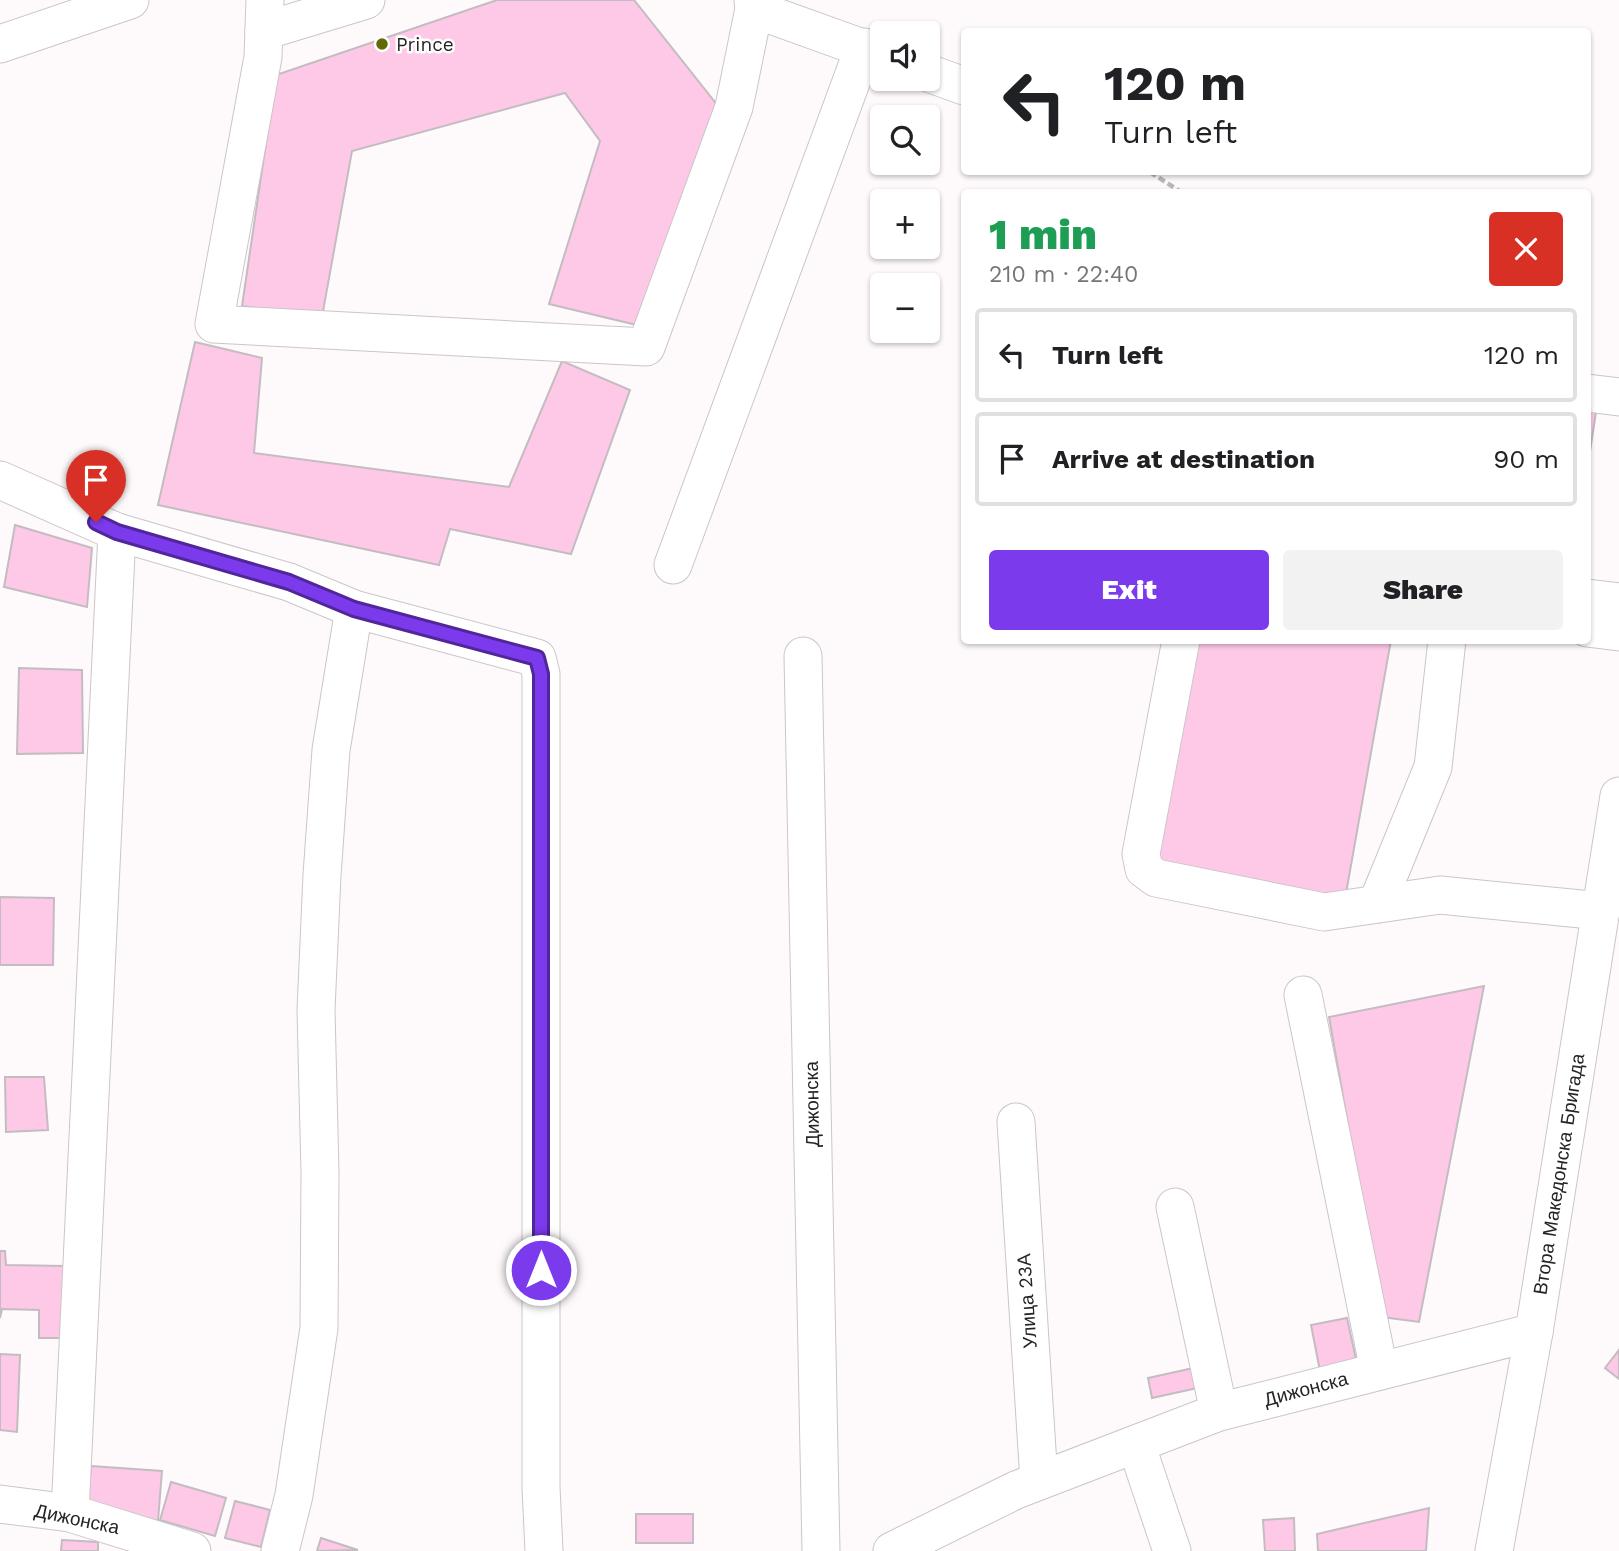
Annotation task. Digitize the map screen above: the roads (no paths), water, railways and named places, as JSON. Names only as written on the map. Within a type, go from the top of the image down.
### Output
[{"type":"street","points":[[0,44],[130,0]]},
{"type":"street","points":[[366,0],[265,16],[263,57],[215,324],[646,346],[734,107],[754,5],[870,50]]},
{"type":"street","points":[[673,565],[870,59]]},
{"type":"street","points":[[940,77],[961,85]]},
{"type":"street","points":[[1591,394],[1619,397]]},
{"type":"street","points":[[0,480],[117,532],[289,582],[354,609],[537,658],[541,674],[541,1487],[544,1551]]},
{"type":"street","points":[[70,1513],[117,532]]},
{"type":"street","points":[[1591,598],[1619,602]]},
{"type":"street","points":[[281,1551],[294,1495],[319,1328],[320,1172],[316,1010],[322,874],[331,750],[354,609]]},
{"type":"street","points":[[1591,628],[1619,632]]},
{"type":"street","points":[[1180,644],[1141,854],[1144,869],[1156,878],[1324,912],[1440,895],[1601,911]]},
{"type":"street","points":[[1377,904],[1433,767],[1447,644]]},
{"type":"street","name":"Дижонска","points":[[803,656],[821,1551]]},
{"type":"street","name":"Втора Македонска Бригада","points":[[1494,1551],[1534,1332],[1601,911],[1614,868],[1619,796]]},
{"type":"street","points":[[1303,995],[1379,1370]]},
{"type":"street","name":"Улица 23А","points":[[1016,1122],[1038,1481]]},
{"type":"street","points":[[1175,1207],[1219,1412]]},
{"type":"street","name":"Дижонска","points":[[892,1551],[1038,1481],[1219,1412],[1534,1332]]},
{"type":"street","points":[[1136,1444],[1172,1551]]},
{"type":"street","name":"Дижонска","points":[[0,1504],[70,1513],[192,1551]]},
{"type":"place","name":"Prince","points":[[382,44]]}]
